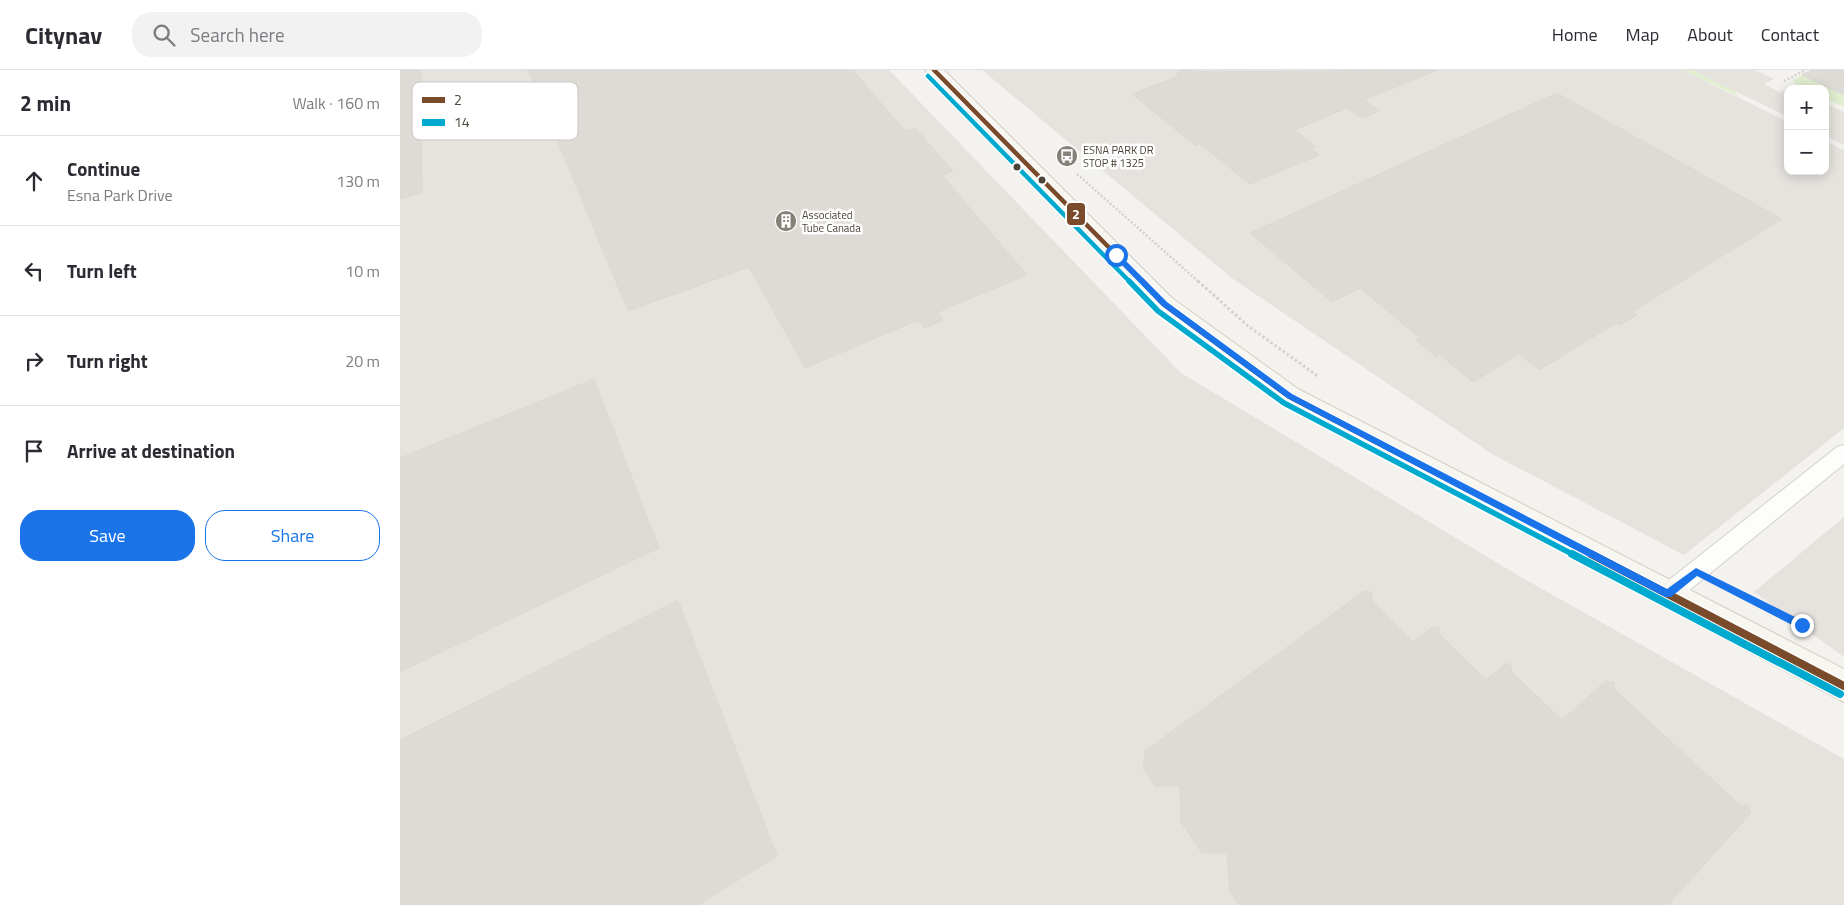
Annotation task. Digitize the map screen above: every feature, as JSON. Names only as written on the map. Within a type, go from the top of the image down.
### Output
[{"type":"main road","points":[[934,70],[1164,304],[1289,396],[1844,686]]},
{"type":"lane","points":[[1668,594],[1844,453]]},
{"type":"path","points":[[1784,81],[1806,70]]},
{"type":"path","points":[[1071,168],[1248,326],[1325,381]]},
{"type":"shaded area","points":[[400,70],[889,70],[1181,373],[1519,576],[1844,759],[1844,905],[400,905]]},
{"type":"shaded area","points":[[428,70],[469,70],[470,82],[428,82]]},
{"type":"shaded area","points":[[982,70],[1683,70],[1784,167],[1784,175],[1829,175],[1829,167],[1844,150],[1844,428],[1684,555],[1492,454],[1233,279]]},
{"type":"shaded area","points":[[1088,70],[1181,70],[1183,71],[1117,95]]},
{"type":"shaded area","points":[[1607,70],[1683,70],[1784,120],[1784,175],[1829,175],[1829,143],[1844,150],[1844,246],[1681,155],[1723,131]]},
{"type":"shaded area","points":[[1692,70],[1755,70],[1774,79],[1764,84],[1780,92],[1784,90],[1784,115]]},
{"type":"shaded area","points":[[1125,95],[1224,178],[1175,199],[1078,112]]},
{"type":"shaded area","points":[[1829,105],[1844,112],[1844,145],[1829,138]]},
{"type":"shaded area","points":[[430,140],[476,140],[482,208],[400,229],[400,206],[432,197]]},
{"type":"shaded area","points":[[567,205],[623,332],[400,419],[400,291],[417,285],[410,258]]},
{"type":"shaded area","points":[[1734,278],[1844,346],[1844,414],[1725,508],[1595,413],[1541,446],[1494,407],[1545,374],[1566,390],[1576,382],[1558,369],[1618,329],[1638,343]]},
{"type":"shaded area","points":[[1844,517],[1844,657],[1754,592]]},
{"type":"green space","points":[[1683,70],[1692,70],[1735,91],[1738,96]]},
{"type":"green space","points":[[1802,75],[1823,85],[1798,85],[1793,80]]},
{"type":"green space","points":[[1829,88],[1844,95],[1844,107],[1829,101]]},
{"type":"building","points":[[400,70],[421,70],[421,82],[412,82],[412,140],[422,140],[422,193],[400,199]]},
{"type":"building","name":"Associated Tube Canada","points":[[528,70],[853,70],[905,131],[915,128],[953,171],[942,175],[1027,275],[938,312],[943,320],[924,328],[918,320],[805,368],[749,267],[628,311],[557,140],[578,140],[578,82],[533,82]]},
{"type":"building","points":[[1179,70],[1213,72],[1438,70],[1364,100],[1380,111],[1362,118],[1347,108],[1294,130],[1316,147],[1311,149],[1319,155],[1250,184],[1200,144],[1196,146],[1132,94],[1179,76],[1177,76]]},
{"type":"building","points":[[1812,70],[1844,70],[1844,95],[1829,88],[1829,85],[1823,85],[1802,75]]},
{"type":"building","points":[[1557,93],[1782,219],[1632,312],[1637,315],[1620,325],[1616,323],[1539,370],[1519,354],[1473,382],[1440,355],[1436,357],[1416,340],[1420,338],[1360,288],[1332,302],[1250,233]]},
{"type":"building","points":[[594,379],[659,548],[400,672],[400,458]]},
{"type":"building","points":[[1364,591],[1371,592],[1373,601],[1413,642],[1433,627],[1439,627],[1439,634],[1486,680],[1506,663],[1511,666],[1512,672],[1562,720],[1606,681],[1614,683],[1614,689],[1740,805],[1747,805],[1751,813],[1668,905],[1239,905],[1230,892],[1227,853],[1202,853],[1181,822],[1180,786],[1155,786],[1143,768],[1145,751]]},
{"type":"building","points":[[678,600],[777,856],[698,905],[400,905],[400,740]]},
{"type":"transit line","name":"2","points":[[934,70],[1164,304],[1289,396],[1844,686]]},
{"type":"transit line","name":"14","points":[[928,76],[1158,311],[1284,403],[1840,694]]},
{"type":"place","name":"ESNA PARK DR STOP # 1325","points":[[1067,156]]},
{"type":"place","name":"Associated Tube Canada","points":[[786,221]]},
{"type":"route","points":[[1116,255],[1164,304],[1289,396],[1668,594],[1696,572],[1802,625]]}]
